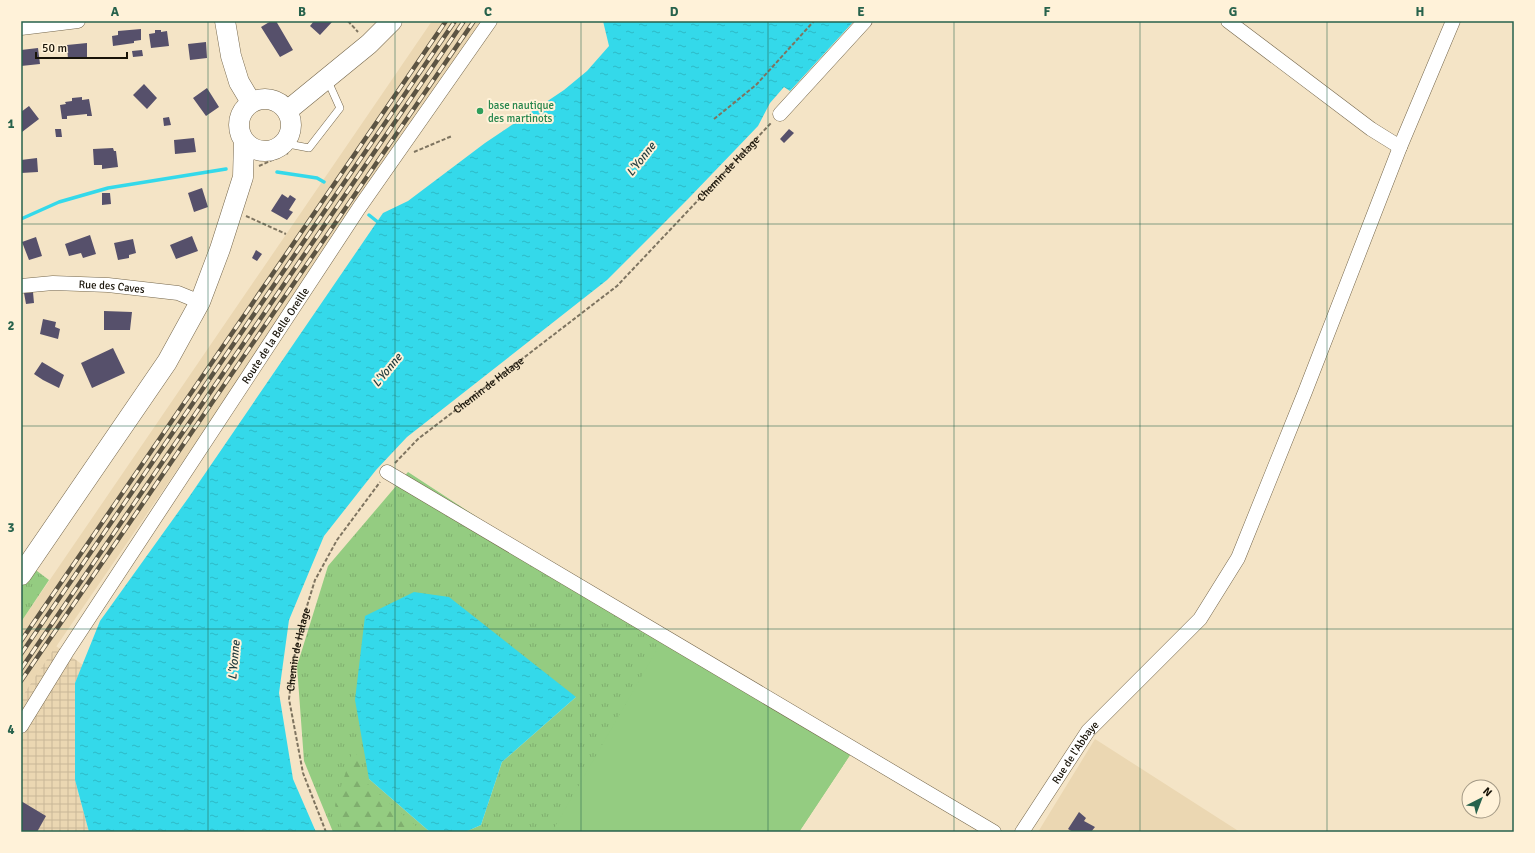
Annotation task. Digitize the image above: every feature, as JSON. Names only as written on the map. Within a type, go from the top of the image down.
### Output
[{"type":"main road","points":[[225,21],[231,56],[239,82],[251,102]]},
{"type":"main road","points":[[287,111],[369,44],[392,21]]},
{"type":"main road","points":[[243,177],[258,158],[275,147],[288,136],[291,128],[287,111],[282,105],[267,99],[259,99],[251,102],[240,115],[238,124],[244,141],[250,147],[258,150],[275,147]]},
{"type":"main road","points":[[21,575],[167,362],[200,302],[220,249],[243,177],[244,141]]},
{"type":"street","points":[[21,28],[78,21]]},
{"type":"street","name":"Route de la Belle Oreille","points":[[21,726],[66,653],[355,215],[490,21]]},
{"type":"street","points":[[780,114],[865,21]]},
{"type":"street","points":[[1228,21],[1371,129],[1400,147]]},
{"type":"street","name":"Rue de l'Abbaye","points":[[1022,832],[1088,731],[1200,619],[1238,558],[1305,392],[1400,147],[1453,21]]},
{"type":"street","name":"Rue des Caves","points":[[21,286],[53,283],[108,285],[178,293],[200,302]]},
{"type":"street","points":[[387,472],[994,832]]},
{"type":"lane","points":[[275,147],[309,148],[340,108],[327,79]]},
{"type":"path","points":[[564,21],[573,21]]},
{"type":"path","points":[[714,119],[756,85],[814,21]]},
{"type":"path","name":"Chemin de Halage","points":[[326,832],[303,773],[289,699],[294,658],[303,619],[315,580],[337,540],[387,472],[418,439],[617,286],[780,114]]},
{"type":"path","points":[[391,162],[452,136]]},
{"type":"path","points":[[232,211],[258,220],[286,234]]},
{"type":"shaded area","points":[[432,21],[484,21],[21,698],[21,622]]},
{"type":"shaded area","points":[[56,646],[83,665],[75,683],[75,780],[89,832],[21,832],[21,698]]},
{"type":"shaded area","points":[[1095,739],[1240,832],[1038,832]]},
{"type":"green space","points":[[408,472],[509,538],[854,749],[799,832],[465,832],[481,825],[502,762],[576,697],[369,779],[430,832],[333,832],[304,761],[297,666],[328,566]]},
{"type":"green space","points":[[29,565],[49,580],[21,622],[21,572]]},
{"type":"green space","points":[[666,634],[854,749],[799,832],[552,832]]},
{"type":"green space","points":[[354,747],[367,784],[423,832],[343,832],[335,805]]},
{"type":"water","name":"L'Yonne","points":[[603,21],[854,21],[790,91],[784,87],[770,103],[758,126],[607,280],[407,437],[376,470],[324,536],[289,620],[279,693],[293,779],[316,832],[89,832],[75,780],[75,683],[100,621],[189,497],[383,213],[408,201],[485,143],[564,90],[587,71],[609,46]]},
{"type":"water","points":[[414,592],[449,597],[576,697],[502,762],[481,825],[465,832],[430,832],[369,779],[355,700],[365,616]]},
{"type":"building","points":[[271,21],[276,21],[293,50],[280,57],[261,27]]},
{"type":"building","points":[[314,21],[333,21],[320,35],[310,26]]},
{"type":"building","points":[[141,29],[141,40],[134,41],[134,43],[113,46],[112,36],[118,35],[118,31]]},
{"type":"building","points":[[155,30],[161,30],[161,32],[167,31],[169,46],[151,48],[149,34],[155,33]]},
{"type":"building","points":[[206,42],[207,58],[190,60],[188,44]]},
{"type":"building","points":[[87,43],[87,57],[68,59],[67,45]]},
{"type":"building","points":[[38,48],[40,64],[21,66],[21,50]]},
{"type":"building","points":[[142,50],[143,56],[133,57],[132,51]]},
{"type":"building","points":[[144,84],[157,98],[147,109],[133,95]]},
{"type":"building","points":[[207,88],[219,107],[206,116],[193,98]]},
{"type":"building","points":[[82,97],[82,100],[89,99],[92,116],[87,116],[87,114],[67,116],[67,119],[62,119],[60,105],[66,104],[65,102],[72,101],[72,98]]},
{"type":"building","points":[[29,106],[39,119],[22,132],[21,112]]},
{"type":"building","points":[[169,117],[171,125],[164,126],[163,118]]},
{"type":"building","points":[[55,129],[61,129],[62,137],[56,137]]},
{"type":"building","points":[[789,129],[794,133],[784,143],[780,139]]},
{"type":"building","points":[[194,138],[196,152],[175,154],[174,140]]},
{"type":"building","points":[[113,148],[114,151],[116,151],[118,167],[102,169],[102,165],[94,165],[93,149]]},
{"type":"building","points":[[37,158],[38,172],[21,173],[21,160]]},
{"type":"building","points":[[202,188],[208,207],[194,212],[188,193]]},
{"type":"building","points":[[102,193],[110,193],[111,204],[102,205]]},
{"type":"building","points":[[282,194],[288,198],[290,195],[296,199],[289,210],[293,212],[287,220],[271,211]]},
{"type":"building","points":[[90,235],[96,254],[83,258],[81,253],[69,256],[65,244]]},
{"type":"building","points":[[192,236],[198,251],[176,259],[170,245]]},
{"type":"building","points":[[36,237],[42,256],[29,260],[22,242]]},
{"type":"building","points":[[133,239],[136,253],[129,255],[129,258],[118,260],[114,243]]},
{"type":"building","points":[[256,250],[262,254],[257,261],[252,258]]},
{"type":"building","points":[[33,292],[34,303],[26,304],[24,293]]},
{"type":"building","points":[[104,311],[132,312],[130,330],[104,330]]},
{"type":"building","points":[[43,319],[56,322],[55,327],[60,329],[58,339],[40,334]]},
{"type":"building","points":[[113,348],[125,373],[92,388],[81,363]]},
{"type":"building","points":[[42,362],[64,375],[59,388],[34,374]]},
{"type":"building","points":[[21,801],[46,816],[37,832],[21,832]]},
{"type":"building","points":[[1079,812],[1086,818],[1084,821],[1095,827],[1091,832],[1073,832],[1068,829]]},
{"type":"waterway","points":[[21,219],[59,202],[108,188],[226,169]]},
{"type":"waterway","points":[[277,172],[317,178],[324,182]]},
{"type":"waterway","points":[[369,215],[379,223]]},
{"type":"railway","points":[[21,641],[446,21]]},
{"type":"railway","points":[[21,654],[455,21]]},
{"type":"railway","points":[[21,669],[464,21]]},
{"type":"railway","points":[[21,681],[474,21]]},
{"type":"place","name":"base nautique des martinots","points":[[480,111]]}]
